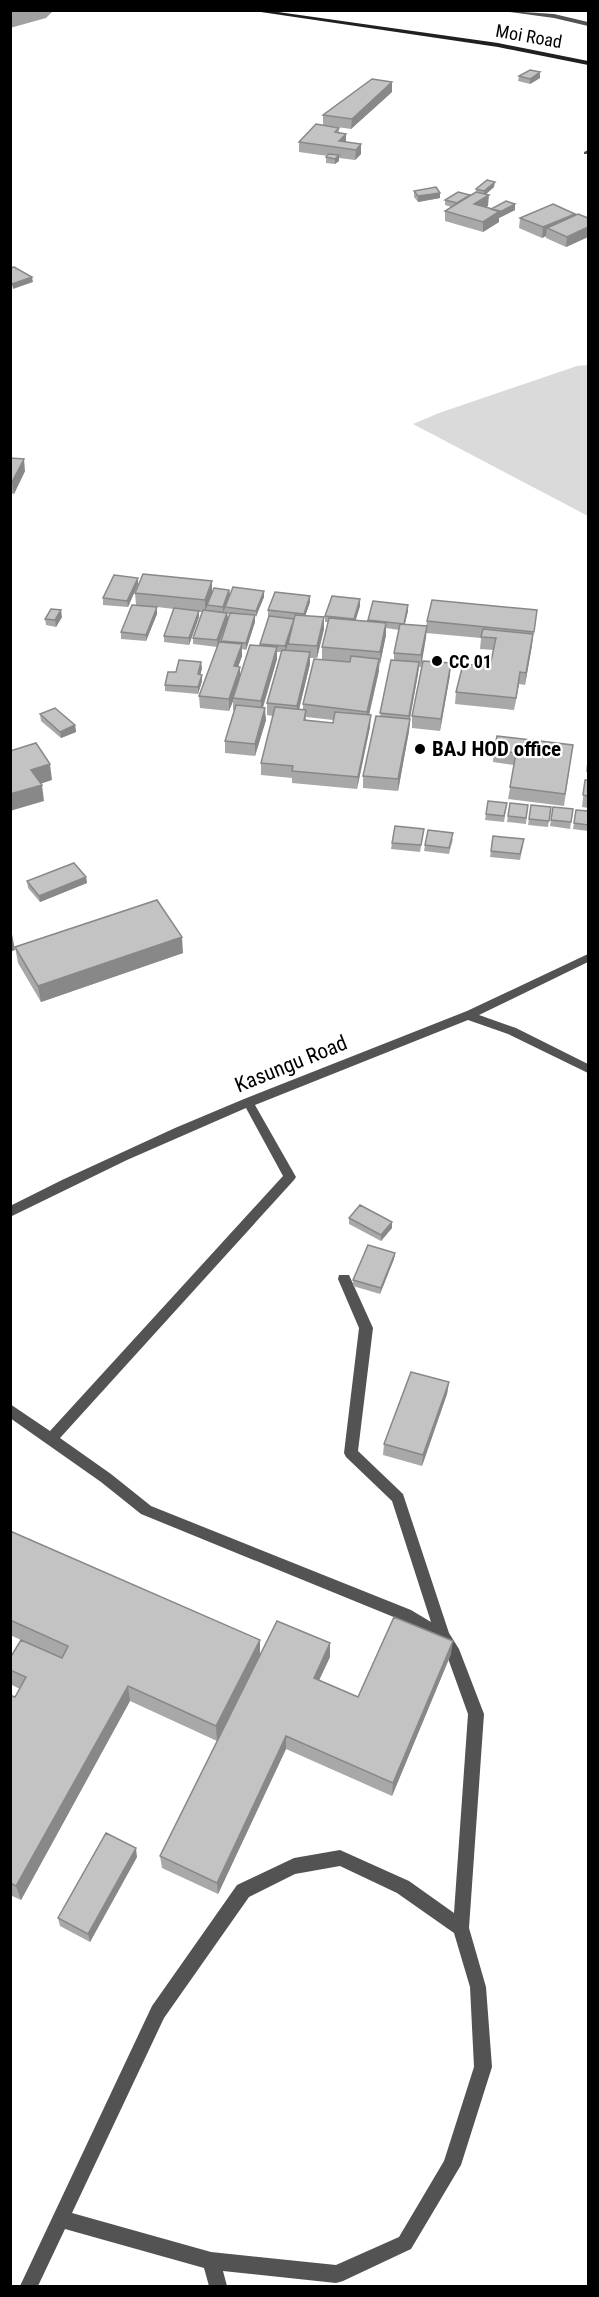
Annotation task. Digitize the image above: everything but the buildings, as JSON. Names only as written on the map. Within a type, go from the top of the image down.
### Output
[{"type":"main road","name":"Moi Road","points":[[249,10],[498,45],[588,63]]},
{"type":"street","points":[[496,10],[554,16],[588,24]]},
{"type":"street","name":"Kasungu Road","points":[[10,1212],[68,1181],[248,1101],[467,1016],[588,958]]},
{"type":"street","points":[[467,1016],[512,1031],[588,1069]]},
{"type":"street","points":[[51,1439],[290,1178],[248,1101]]},
{"type":"street","points":[[60,2219],[211,2261],[336,2274],[405,2243],[452,2165],[483,2067],[478,1987],[461,1928],[476,1714],[452,1649],[443,1637],[398,1498],[351,1453],[366,1328],[344,1278]]},
{"type":"street","points":[[10,1410],[146,1510],[406,1616],[443,1637]]},
{"type":"street","points":[[29,2286],[158,2012],[243,1891],[294,1866],[340,1858],[404,1887],[461,1928]]},
{"type":"street","points":[[211,2261],[218,2286]]},
{"type":"shaded area","points":[[588,365],[588,516],[413,424],[577,366]]},
{"type":"waterway","points":[[10,20],[40,10]]},
{"type":"place","name":"CC 01","points":[[437,661]]},
{"type":"place","name":"BAJ HOD office","points":[[420,749]]}]
